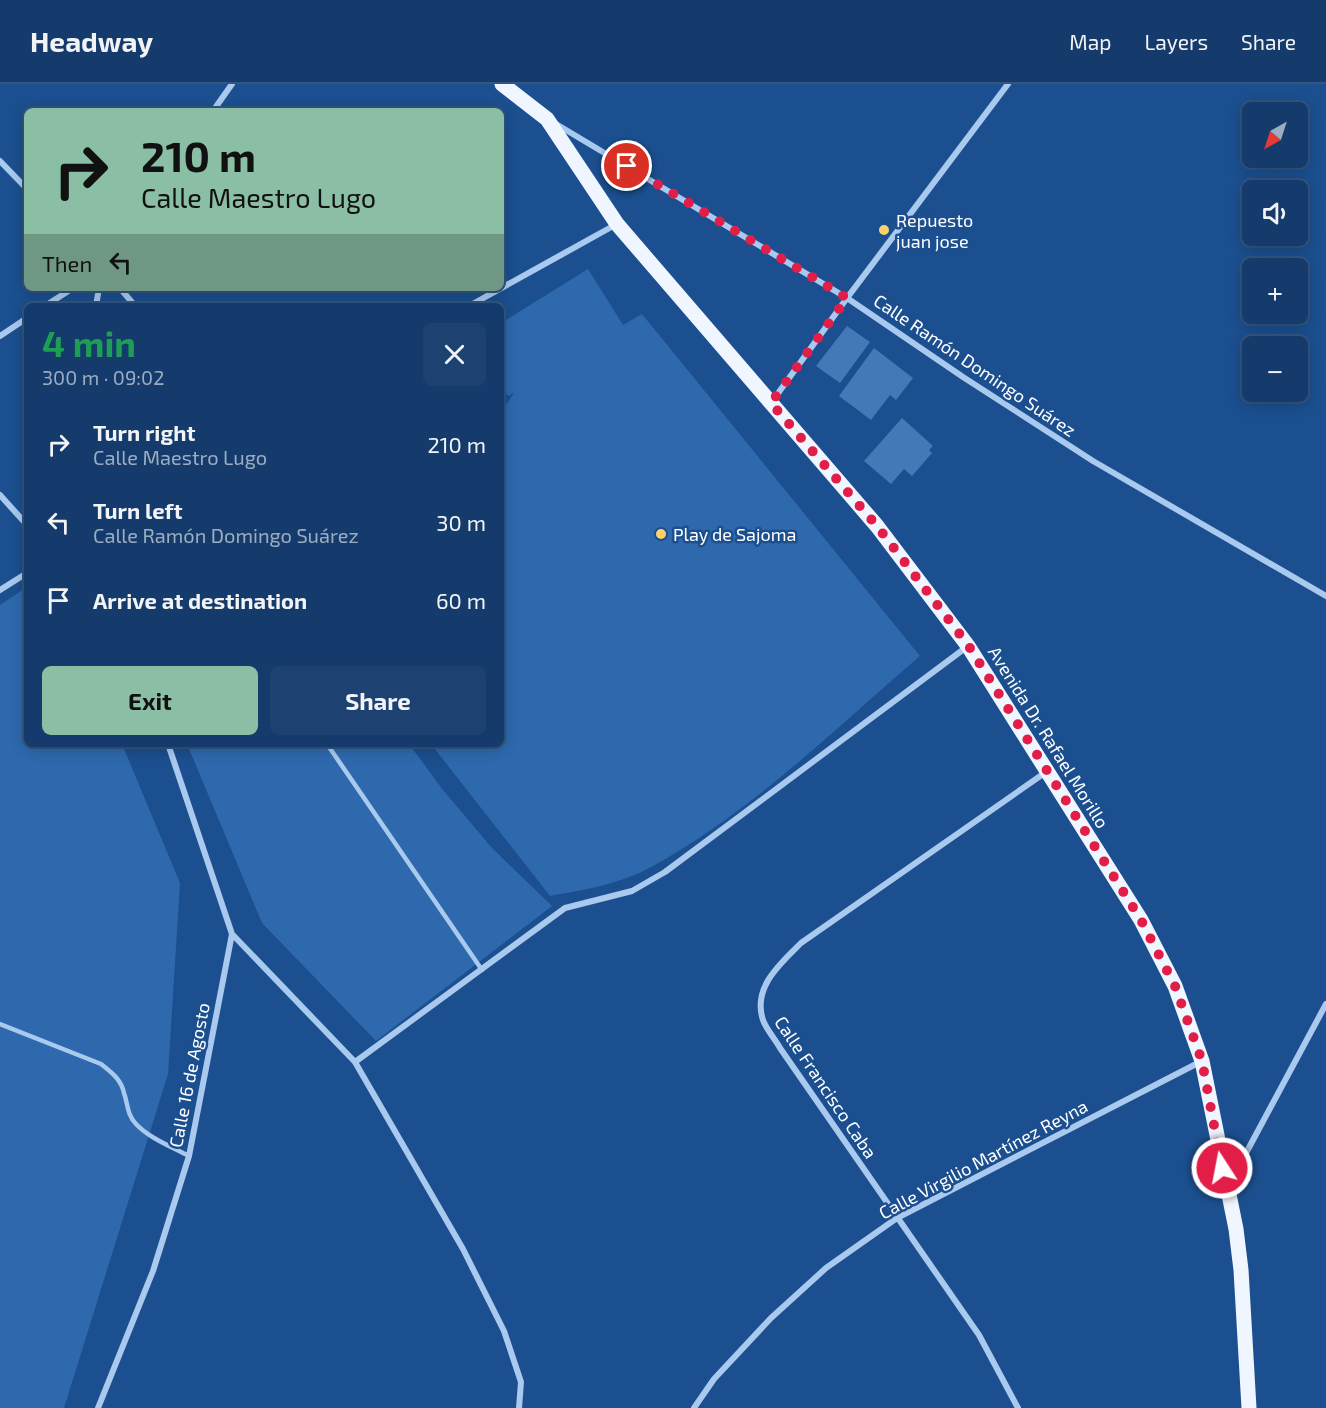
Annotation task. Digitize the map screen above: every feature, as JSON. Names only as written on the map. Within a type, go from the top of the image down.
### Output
[{"type":"main road","name":"Avenida Dr. Rafael Morillo","points":[[502,84],[547,119],[616,224],[877,526],[968,645],[1141,920],[1175,986],[1202,1061],[1226,1189],[1236,1229],[1241,1270],[1249,1408]]},
{"type":"street","points":[[215,108],[232,84]]},
{"type":"street","points":[[771,403],[1008,84]]},
{"type":"street","name":"Calle Ramón Domingo Suárez","points":[[547,119],[847,298],[1093,460],[1326,596]]},
{"type":"street","points":[[0,160],[24,186]]},
{"type":"street","points":[[504,286],[616,224]]},
{"type":"street","points":[[50,303],[68,291]]},
{"type":"street","points":[[122,291],[132,303]]},
{"type":"street","points":[[474,303],[496,291]]},
{"type":"street","points":[[0,336],[24,320]]},
{"type":"street","points":[[0,495],[24,522]]},
{"type":"street","points":[[0,590],[24,575]]},
{"type":"street","points":[[355,1062],[565,908],[632,891],[665,872],[968,645]]},
{"type":"street","name":"Calle 16 de Agosto","points":[[98,1408],[153,1271],[189,1156],[232,934],[169,747]]},
{"type":"street","name":"Calle Francisco Caba","points":[[1018,1408],[979,1335],[780,1048],[763,1019],[761,996],[771,974],[801,944],[1048,771]]},
{"type":"street","points":[[232,934],[355,1062],[463,1249],[504,1331],[521,1382],[519,1408]]},
{"type":"street","points":[[1226,1189],[1326,1004]]},
{"type":"street","name":"Calle Virgilio Martínez Reyna","points":[[694,1408],[714,1379],[771,1318],[826,1268],[897,1218],[1202,1061]]},
{"type":"lane","points":[[329,747],[482,970]]},
{"type":"lane","points":[[0,1024],[101,1064],[115,1074],[124,1091],[128,1112],[134,1123],[189,1156]]},
{"type":"shaded area","name":"Play de Sajoma","points":[[588,269],[623,325],[642,314],[920,656],[791,769],[688,845],[627,878],[589,889],[550,896],[433,747],[504,747],[504,408],[514,393],[508,396],[504,390],[504,321]]},
{"type":"shaded area","points":[[24,589],[24,747],[123,747],[180,883],[168,1074],[64,1408],[0,1408],[0,605]]},
{"type":"shaded area","points":[[188,747],[411,747],[443,790],[492,848],[552,906],[376,1041],[262,923]]},
{"type":"building","points":[[847,326],[870,342],[840,383],[816,366]]},
{"type":"building","points":[[874,348],[913,378],[896,400],[890,395],[871,420],[839,396]]},
{"type":"building","points":[[902,418],[933,446],[929,450],[932,453],[912,476],[904,469],[891,484],[864,461]]},
{"type":"place","name":"Repuesto juan jose","points":[[884,230]]},
{"type":"place","name":"Play de Sajoma","points":[[661,534]]},
{"type":"route","points":[[627,166],[847,298],[771,403],[877,526],[968,645],[1141,920],[1175,986],[1202,1061],[1222,1168]]}]
